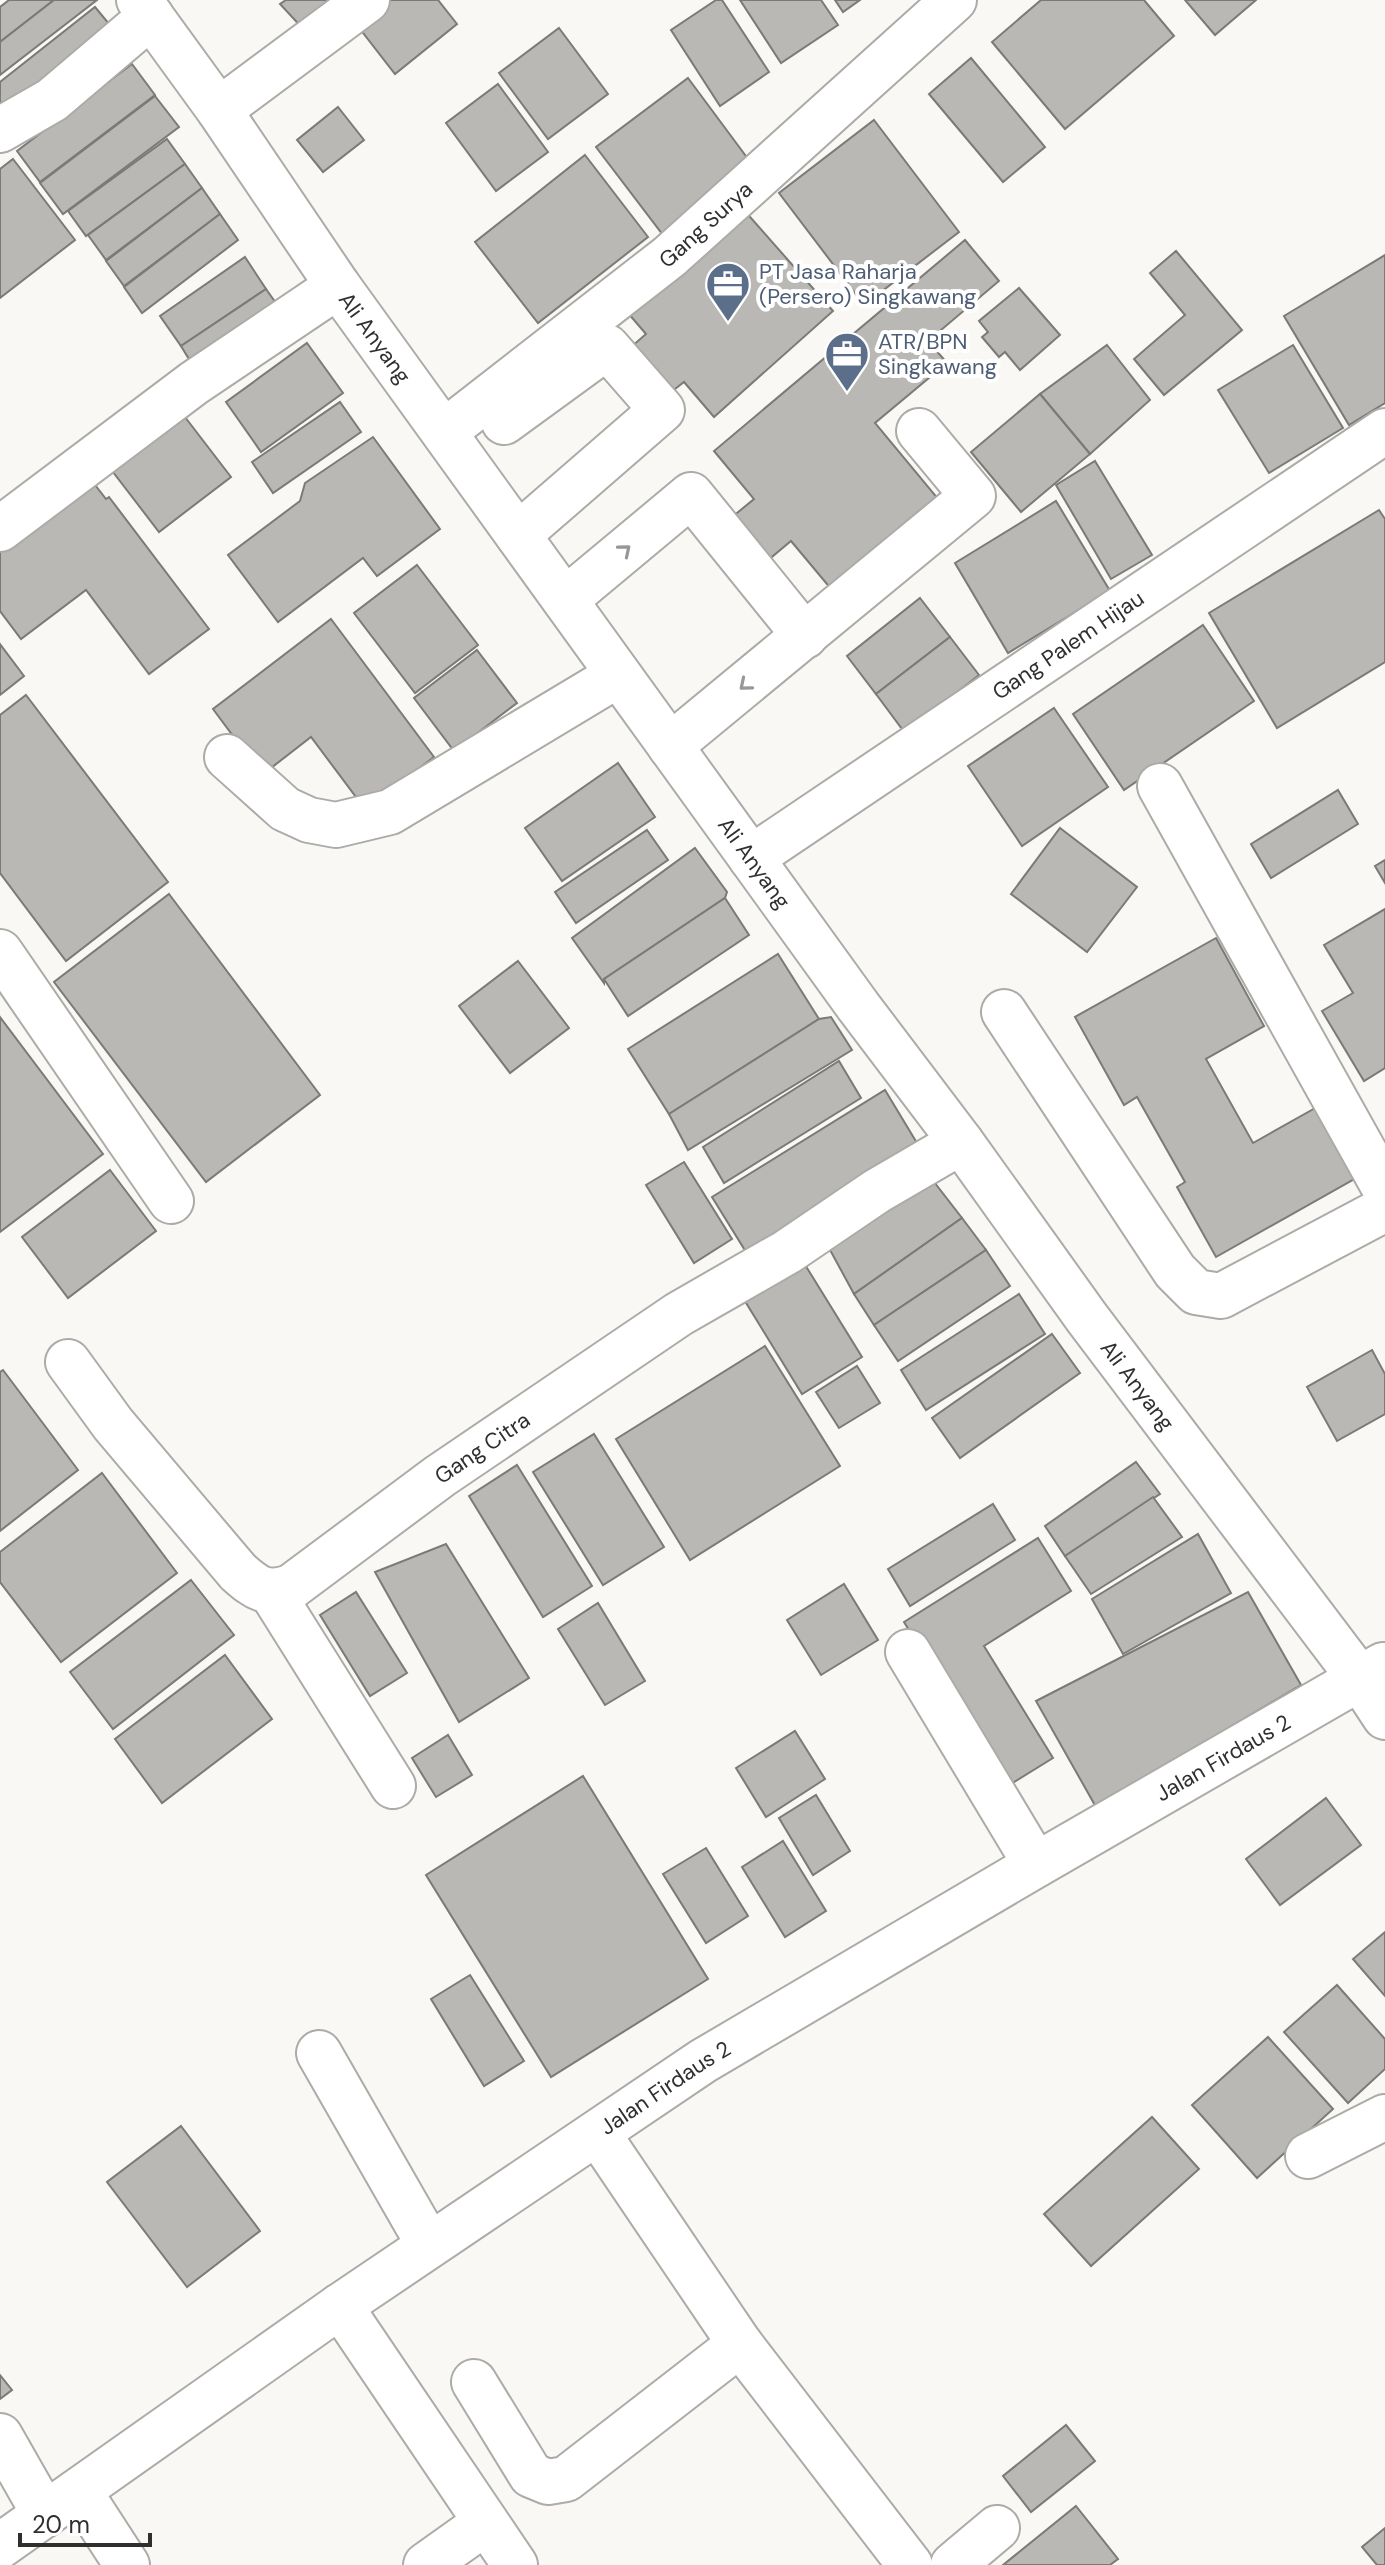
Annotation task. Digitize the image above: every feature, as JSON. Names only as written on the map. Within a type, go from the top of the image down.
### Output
[{"type":"street","points":[[219,110],[367,0]]},
{"type":"street","name":"Gang Surya","points":[[448,446],[669,257],[954,0]]},
{"type":"street","points":[[0,130],[52,100],[145,8]]},
{"type":"street","name":"Ali Anyang","points":[[145,8],[219,110],[448,446],[518,535],[1087,1318],[1373,1672],[1385,1717]]},
{"type":"street","points":[[0,529],[194,383],[338,286]]},
{"type":"street","points":[[448,446],[607,347],[662,410],[518,535]]},
{"type":"street","points":[[670,746],[973,496],[919,431]]},
{"type":"street","name":"Gang Palem Hijau","points":[[751,858],[1385,431]]},
{"type":"street","points":[[565,600],[691,495],[805,636]]},
{"type":"street","points":[[227,757],[285,809],[309,820],[336,825],[390,812],[618,675]]},
{"type":"street","points":[[1160,786],[1385,1189]]},
{"type":"street","points":[[0,952],[171,1201]]},
{"type":"street","points":[[1004,1012],[1175,1271],[1196,1292],[1221,1296],[1385,1209]]},
{"type":"street","name":"Gang Citra","points":[[272,1593],[291,1587],[440,1476],[679,1314],[787,1252],[877,1191],[961,1142]]},
{"type":"street","points":[[68,1362],[113,1424],[227,1560],[252,1585],[272,1593],[393,1786]]},
{"type":"street","points":[[908,1652],[1036,1865]]},
{"type":"street","name":"Jalan Firdaus 2","points":[[0,2546],[340,2306],[703,2061],[1373,1672]]},
{"type":"street","points":[[319,2053],[429,2245]]},
{"type":"street","points":[[1308,2156],[1385,2117]]},
{"type":"street","points":[[598,2134],[740,2344],[910,2565]]},
{"type":"street","points":[[340,2306],[515,2565]]},
{"type":"street","points":[[474,2382],[531,2475],[548,2482],[566,2479],[740,2344]]},
{"type":"street","points":[[0,2436],[62,2503],[127,2565]]},
{"type":"street","points":[[426,2565],[485,2523]]},
{"type":"street","points":[[953,2565],[997,2528]]},
{"type":"building","points":[[9,0],[54,0],[0,42],[0,7]]},
{"type":"building","points":[[54,0],[97,0],[0,75],[0,42]]},
{"type":"building","points":[[286,0],[343,0],[306,32],[280,4]]},
{"type":"building","points":[[379,0],[438,0],[457,24],[395,74],[353,20]]},
{"type":"building","points":[[716,0],[722,0],[769,72],[720,106],[671,30]]},
{"type":"building","points":[[740,0],[821,0],[838,25],[781,63]]},
{"type":"building","points":[[835,0],[860,0],[843,12]]},
{"type":"building","points":[[1041,0],[1144,0],[1174,36],[1065,129],[992,42]]},
{"type":"building","points":[[1185,0],[1256,0],[1215,35]]},
{"type":"building","points":[[95,7],[115,31],[0,119],[0,82]]},
{"type":"building","points":[[559,28],[608,94],[548,139],[499,73]]},
{"type":"building","points":[[971,58],[1045,147],[1003,182],[929,94]]},
{"type":"building","points":[[132,64],[155,95],[40,182],[17,151]]},
{"type":"building","points":[[688,78],[754,167],[663,235],[596,147]]},
{"type":"building","points":[[498,84],[548,152],[496,191],[446,123]]},
{"type":"building","points":[[155,96],[179,127],[63,214],[40,183]]},
{"type":"building","points":[[338,107],[364,140],[323,172],[297,140]]},
{"type":"building","points":[[874,120],[959,232],[864,305],[779,193]]},
{"type":"building","points":[[167,139],[185,164],[86,236],[68,211]]},
{"type":"building","points":[[585,155],[648,237],[538,323],[475,242]]},
{"type":"building","points":[[13,159],[75,240],[0,298],[0,169]]},
{"type":"building","points":[[185,164],[202,188],[106,260],[88,235]]},
{"type":"building","points":[[202,188],[220,214],[124,286],[106,261]]},
{"type":"building","name":"PT Jasa Raharja (Persero) Singkawang","points":[[743,209],[833,311],[714,417],[684,382],[670,393],[630,348],[646,334],[628,313]]},
{"type":"building","points":[[220,214],[238,240],[142,313],[124,287]]},
{"type":"building","name":"ATR/BPN Singkawang","points":[[965,240],[999,281],[928,341],[947,363],[875,423],[944,506],[837,596],[791,541],[767,561],[731,518],[754,499],[714,451]]},
{"type":"building","points":[[1176,251],[1242,330],[1164,395],[1134,359],[1185,315],[1150,273]]},
{"type":"building","points":[[1385,255],[1385,403],[1349,425],[1284,316]]},
{"type":"building","points":[[245,257],[266,289],[181,346],[160,316]]},
{"type":"building","points":[[1019,288],[1060,335],[1020,370],[1005,352],[999,357],[982,337],[988,332],[979,321]]},
{"type":"building","points":[[266,289],[283,313],[195,369],[181,346]]},
{"type":"building","points":[[307,343],[343,393],[261,452],[226,402]]},
{"type":"building","points":[[1107,345],[1150,400],[1090,454],[1040,394]]},
{"type":"building","points":[[1293,345],[1343,428],[1269,473],[1218,390]]},
{"type":"building","points":[[1040,394],[1090,454],[1021,512],[971,452]]},
{"type":"building","points":[[340,402],[361,432],[273,493],[252,462]]},
{"type":"building","points":[[175,404],[231,477],[159,532],[103,459]]},
{"type":"building","points":[[373,437],[440,529],[377,576],[363,558],[278,622],[228,555],[300,501],[305,483]]},
{"type":"building","points":[[1095,461],[1152,555],[1111,579],[1056,485]]},
{"type":"building","points":[[85,472],[106,499],[109,497],[209,629],[149,674],[86,590],[21,639],[0,611],[0,537]]},
{"type":"building","points":[[1056,501],[1110,591],[1008,653],[955,563]]},
{"type":"building","points":[[1379,510],[1385,519],[1385,662],[1277,728],[1209,613]]},
{"type":"building","points":[[417,565],[478,645],[415,693],[354,613]]},
{"type":"building","points":[[920,598],[950,637],[876,694],[847,656]]},
{"type":"building","points":[[331,619],[434,757],[365,809],[311,737],[262,775],[213,709]]},
{"type":"building","points":[[1203,625],[1254,701],[1124,790],[1073,714]]},
{"type":"building","points":[[950,637],[979,675],[905,733],[876,694]]},
{"type":"building","points":[[0,644],[24,676],[0,695]]},
{"type":"building","points":[[477,650],[517,703],[454,751],[414,698]]},
{"type":"building","points":[[26,695],[168,882],[66,961],[0,873],[0,715]]},
{"type":"building","points":[[1054,708],[1108,787],[1022,846],[968,766]]},
{"type":"building","points":[[618,763],[655,817],[562,881],[525,828]]},
{"type":"building","points":[[1338,790],[1358,824],[1271,878],[1251,844]]},
{"type":"building","points":[[1060,828],[1137,887],[1087,952],[1011,894]]},
{"type":"building","points":[[647,830],[668,860],[576,923],[555,892]]},
{"type":"building","points":[[695,848],[727,892],[725,898],[604,979],[604,983],[572,938]]},
{"type":"building","points":[[1385,860],[1385,883],[1375,866]]},
{"type":"building","points":[[169,894],[320,1095],[206,1182],[54,982]]},
{"type":"building","points":[[725,898],[749,935],[628,1016],[604,979]]},
{"type":"building","points":[[1385,909],[1385,1068],[1364,1081],[1322,1011],[1353,993],[1324,945]]},
{"type":"building","points":[[1216,938],[1264,1026],[1206,1059],[1253,1143],[1317,1107],[1356,1178],[1216,1257],[1177,1187],[1185,1182],[1137,1097],[1124,1105],[1075,1017]]},
{"type":"building","points":[[778,954],[819,1019],[669,1114],[628,1049]]},
{"type":"building","points":[[518,961],[569,1028],[510,1073],[459,1006]]},
{"type":"building","points":[[0,1017],[103,1154],[0,1232]]},
{"type":"building","points":[[831,1017],[852,1050],[688,1150],[669,1114],[819,1019]]},
{"type":"building","points":[[839,1061],[861,1098],[724,1183],[703,1147]]},
{"type":"building","points":[[885,1090],[923,1153],[751,1260],[712,1197]]},
{"type":"building","points":[[684,1162],[732,1239],[694,1263],[646,1185]]},
{"type":"building","points":[[110,1170],[156,1231],[68,1298],[22,1237]]},
{"type":"building","points":[[931,1178],[962,1218],[854,1294],[829,1248]]},
{"type":"building","points":[[962,1218],[986,1250],[874,1325],[854,1294]]},
{"type":"building","points":[[986,1250],[1010,1286],[898,1361],[874,1325]]},
{"type":"building","points":[[799,1255],[862,1357],[802,1394],[740,1293]]},
{"type":"building","points":[[1019,1294],[1045,1334],[926,1410],[901,1370]]},
{"type":"building","points":[[1052,1334],[1080,1373],[960,1458],[932,1418]]},
{"type":"building","points":[[765,1346],[840,1466],[690,1560],[616,1439]]},
{"type":"building","points":[[1372,1350],[1385,1374],[1385,1414],[1337,1441],[1307,1387]]},
{"type":"building","points":[[857,1366],[880,1403],[839,1428],[816,1392]]},
{"type":"building","points":[[3,1370],[78,1470],[0,1531],[0,1372]]},
{"type":"building","points":[[594,1434],[664,1547],[603,1585],[533,1472]]},
{"type":"building","points":[[1136,1462],[1160,1494],[1065,1556],[1045,1526]]},
{"type":"building","points":[[517,1465],[592,1586],[543,1617],[469,1496]]},
{"type":"building","points":[[102,1473],[177,1573],[61,1662],[0,1582],[0,1552]]},
{"type":"building","points":[[1153,1497],[1182,1537],[1091,1594],[1065,1556]]},
{"type":"building","points":[[993,1504],[1015,1540],[910,1606],[888,1569]]},
{"type":"building","points":[[1198,1534],[1231,1593],[1123,1654],[1092,1599]]},
{"type":"building","points":[[1038,1538],[1071,1591],[984,1646],[1053,1758],[1006,1787],[904,1622]]},
{"type":"building","points":[[446,1544],[529,1678],[459,1722],[375,1572]]},
{"type":"building","points":[[191,1580],[234,1635],[113,1729],[70,1672]]},
{"type":"building","points":[[844,1584],[878,1640],[821,1675],[787,1620]]},
{"type":"building","points":[[356,1592],[407,1673],[370,1696],[320,1615]]},
{"type":"building","points":[[1248,1592],[1301,1685],[1096,1807],[1036,1701]]},
{"type":"building","points":[[598,1603],[645,1681],[605,1705],[558,1629]]},
{"type":"building","points":[[225,1655],[272,1719],[162,1803],[115,1739]]},
{"type":"building","points":[[795,1731],[825,1779],[766,1817],[736,1768]]},
{"type":"building","points":[[448,1735],[472,1775],[436,1797],[412,1758]]},
{"type":"building","points":[[583,1776],[708,1979],[551,2077],[426,1875]]},
{"type":"building","points":[[816,1795],[850,1851],[813,1875],[779,1818]]},
{"type":"building","points":[[1326,1798],[1361,1845],[1280,1905],[1246,1859]]},
{"type":"building","points":[[783,1841],[826,1911],[785,1937],[742,1867]]},
{"type":"building","points":[[706,1848],[748,1916],[706,1943],[663,1874]]},
{"type":"building","points":[[1385,1932],[1385,1996],[1353,1959]]},
{"type":"building","points":[[470,1975],[524,2061],[484,2086],[431,1999]]},
{"type":"building","points":[[1337,1985],[1385,2039],[1385,2069],[1348,2103],[1284,2032]]},
{"type":"building","points":[[1268,2037],[1333,2109],[1257,2178],[1192,2105]]},
{"type":"building","points":[[1152,2117],[1199,2169],[1091,2266],[1044,2214]]},
{"type":"building","points":[[181,2126],[260,2231],[187,2287],[107,2182]]},
{"type":"building","points":[[0,2375],[12,2390],[0,2399]]},
{"type":"building","points":[[1066,2425],[1095,2461],[1031,2512],[1003,2476]]},
{"type":"building","points":[[1076,2506],[1118,2559],[1110,2565],[1003,2565]]},
{"type":"building","points":[[1385,2528],[1385,2565],[1377,2565],[1362,2547]]},
{"type":"place","name":"PT Jasa Raharja (Persero) Singkawang","points":[[728,323]]},
{"type":"place","name":"ATR/BPN Singkawang","points":[[847,393]]}]
